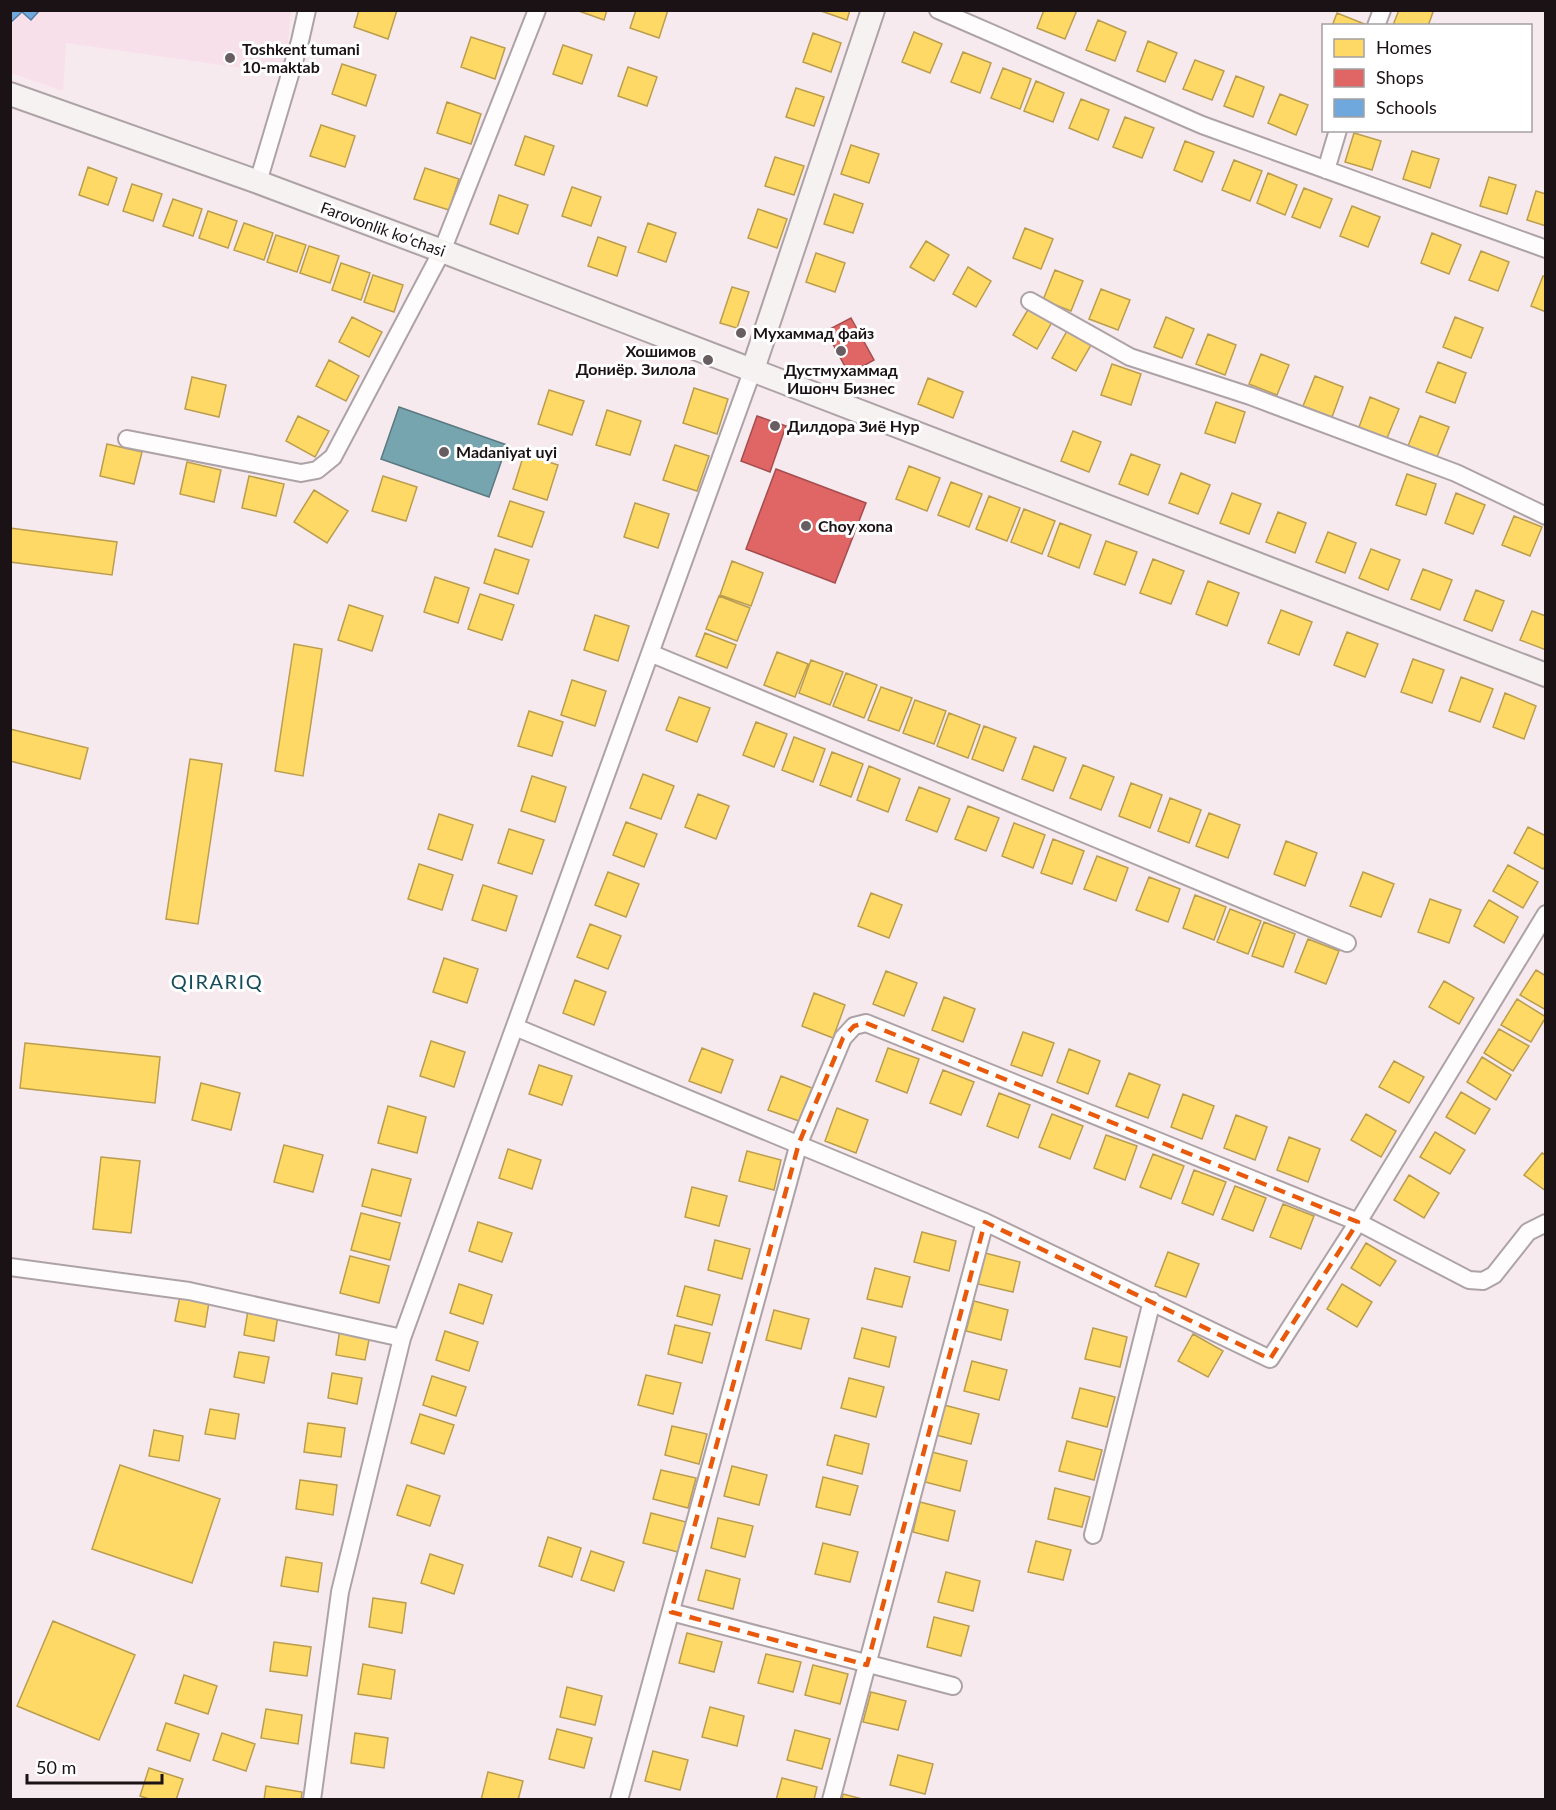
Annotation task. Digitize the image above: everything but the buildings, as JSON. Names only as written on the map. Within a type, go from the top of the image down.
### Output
[{"type":"street","points":[[258,182],[307,10]]},
{"type":"street","points":[[127,440],[301,473],[317,470],[333,457],[442,251],[537,10]]},
{"type":"street","points":[[312,1800],[340,1592],[402,1338],[753,369],[873,10]]},
{"type":"street","points":[[938,10],[1202,125],[1545,249]]},
{"type":"street","name":"Farovonlik koʻchasi","points":[[10,94],[258,182],[442,251],[1545,675]]},
{"type":"street","points":[[1326,170],[1337,132]]},
{"type":"street","points":[[1030,301],[1130,357],[1250,396],[1456,473],[1545,516]]},
{"type":"street","points":[[650,653],[1347,943]]},
{"type":"street","points":[[515,1027],[985,1222],[1270,1359],[1358,1222],[1545,914]]},
{"type":"street","points":[[619,1800],[799,1143],[843,1038],[854,1026],[866,1023],[1358,1222],[1469,1280],[1483,1281],[1494,1275],[1528,1232],[1545,1223]]},
{"type":"street","points":[[831,1800],[985,1222]]},
{"type":"street","points":[[10,1267],[189,1291],[402,1338]]},
{"type":"street","points":[[1093,1535],[1152,1301]]},
{"type":"street","points":[[671,1612],[953,1686]]},
{"type":"highlighted area","points":[[866,1023],[1358,1222],[1270,1359],[985,1222],[867,1665],[671,1612],[799,1143],[843,1038],[854,1026]]},
{"type":"shaded area","name":"Toshkent tumani 10-maktab","points":[[11,11],[291,11],[285,74],[66,43],[63,91],[11,73]]},
{"type":"place","name":"Toshkent tumani 10-maktab","points":[[230,58]]},
{"type":"place","name":"Мухаммад файз","points":[[741,333]]},
{"type":"place","name":"Дустмухаммад Ишонч Бизнес","points":[[841,351]]},
{"type":"place","name":"Хошимов Дониёр. Зилола","points":[[708,360]]},
{"type":"place","name":"Дилдора Зиё Нур","points":[[775,426]]},
{"type":"place","name":"Madaniyat uyi","points":[[444,452]]},
{"type":"place","name":"Choy xona","points":[[806,526]]},
{"type":"district","name":"QIRARIQ","points":[[217,982]]}]
